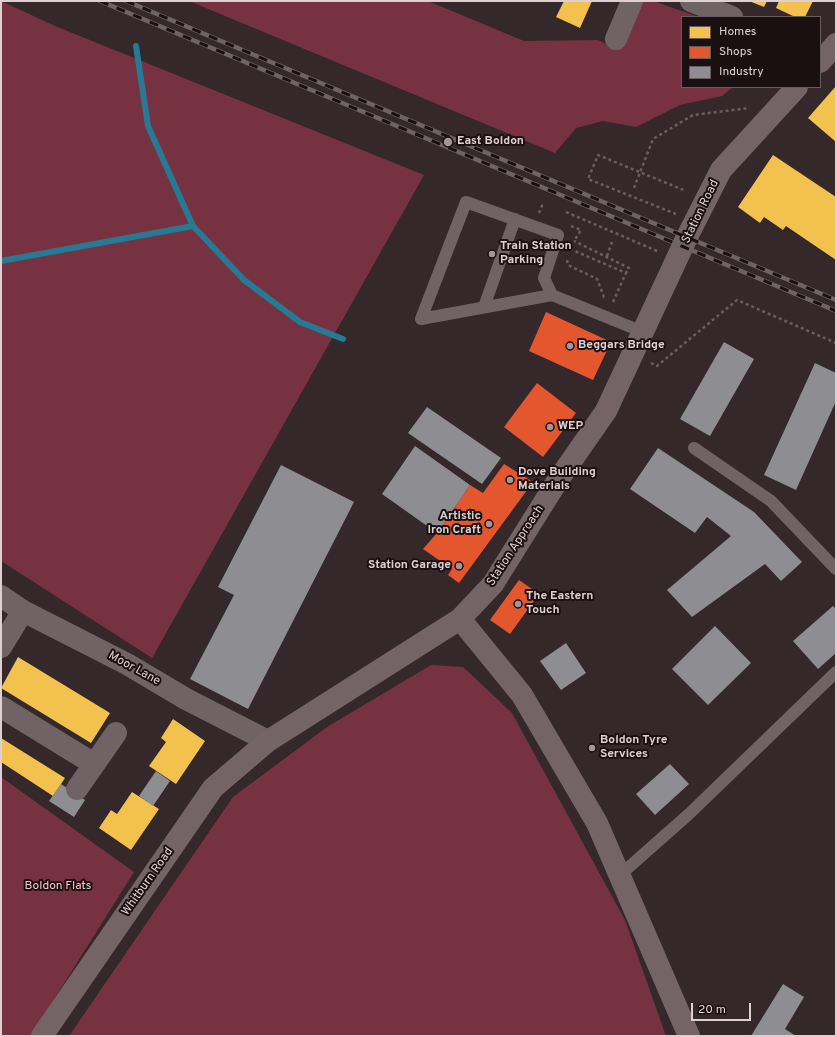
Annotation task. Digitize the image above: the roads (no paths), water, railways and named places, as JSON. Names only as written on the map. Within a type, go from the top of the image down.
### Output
[{"type":"main road","points":[[821,61],[836,44]]},
{"type":"main road","name":"Station Road","points":[[632,355],[687,237],[721,170],[796,88]]},
{"type":"main road","name":"Station Approach","points":[[268,741],[460,619],[493,584],[558,480],[606,411],[632,355]]},
{"type":"main road","points":[[460,619],[522,695],[597,823],[690,1036]]},
{"type":"main road","name":"Whitburn Road","points":[[42,1036],[213,788],[268,741]]},
{"type":"street","points":[[616,39],[632,1]]},
{"type":"street","points":[[691,1],[729,16]]},
{"type":"street","name":"Moor Lane","points":[[1,596],[23,611],[127,664],[186,699],[268,741]]},
{"type":"street","points":[[1,647],[23,611]]},
{"type":"street","points":[[1,706],[94,764]]},
{"type":"street","points":[[78,789],[116,733]]},
{"type":"lane","points":[[552,295],[544,278],[558,234],[466,202],[421,319],[552,295],[643,332]]},
{"type":"lane","points":[[484,307],[515,219]]},
{"type":"lane","points":[[694,448],[771,501],[836,569]]},
{"type":"lane","points":[[620,875],[689,814],[836,672]]},
{"type":"waterway","points":[[136,46],[148,126],[193,226],[244,280],[300,322],[343,339]]},
{"type":"waterway","points":[[1,261],[193,226]]},
{"type":"railway","points":[[100,1],[836,311]]},
{"type":"railway","points":[[126,1],[836,300]]},
{"type":"place","name":"East Boldon","points":[[448,142]]},
{"type":"place","name":"Train Station Parking","points":[[492,254]]},
{"type":"place","name":"Beggars Bridge","points":[[570,346]]},
{"type":"place","name":"WEP","points":[[550,427]]},
{"type":"place","name":"Dove Building Materials","points":[[510,480]]},
{"type":"place","name":"Artistic Iron Craft","points":[[489,524]]},
{"type":"place","name":"Station Garage","points":[[459,566]]},
{"type":"place","name":"The Eastern Touch","points":[[518,604]]},
{"type":"place","name":"Boldon Tyre Services","points":[[592,748]]},
{"type":"park label","name":"Boldon Flats","points":[[58,887]]}]
